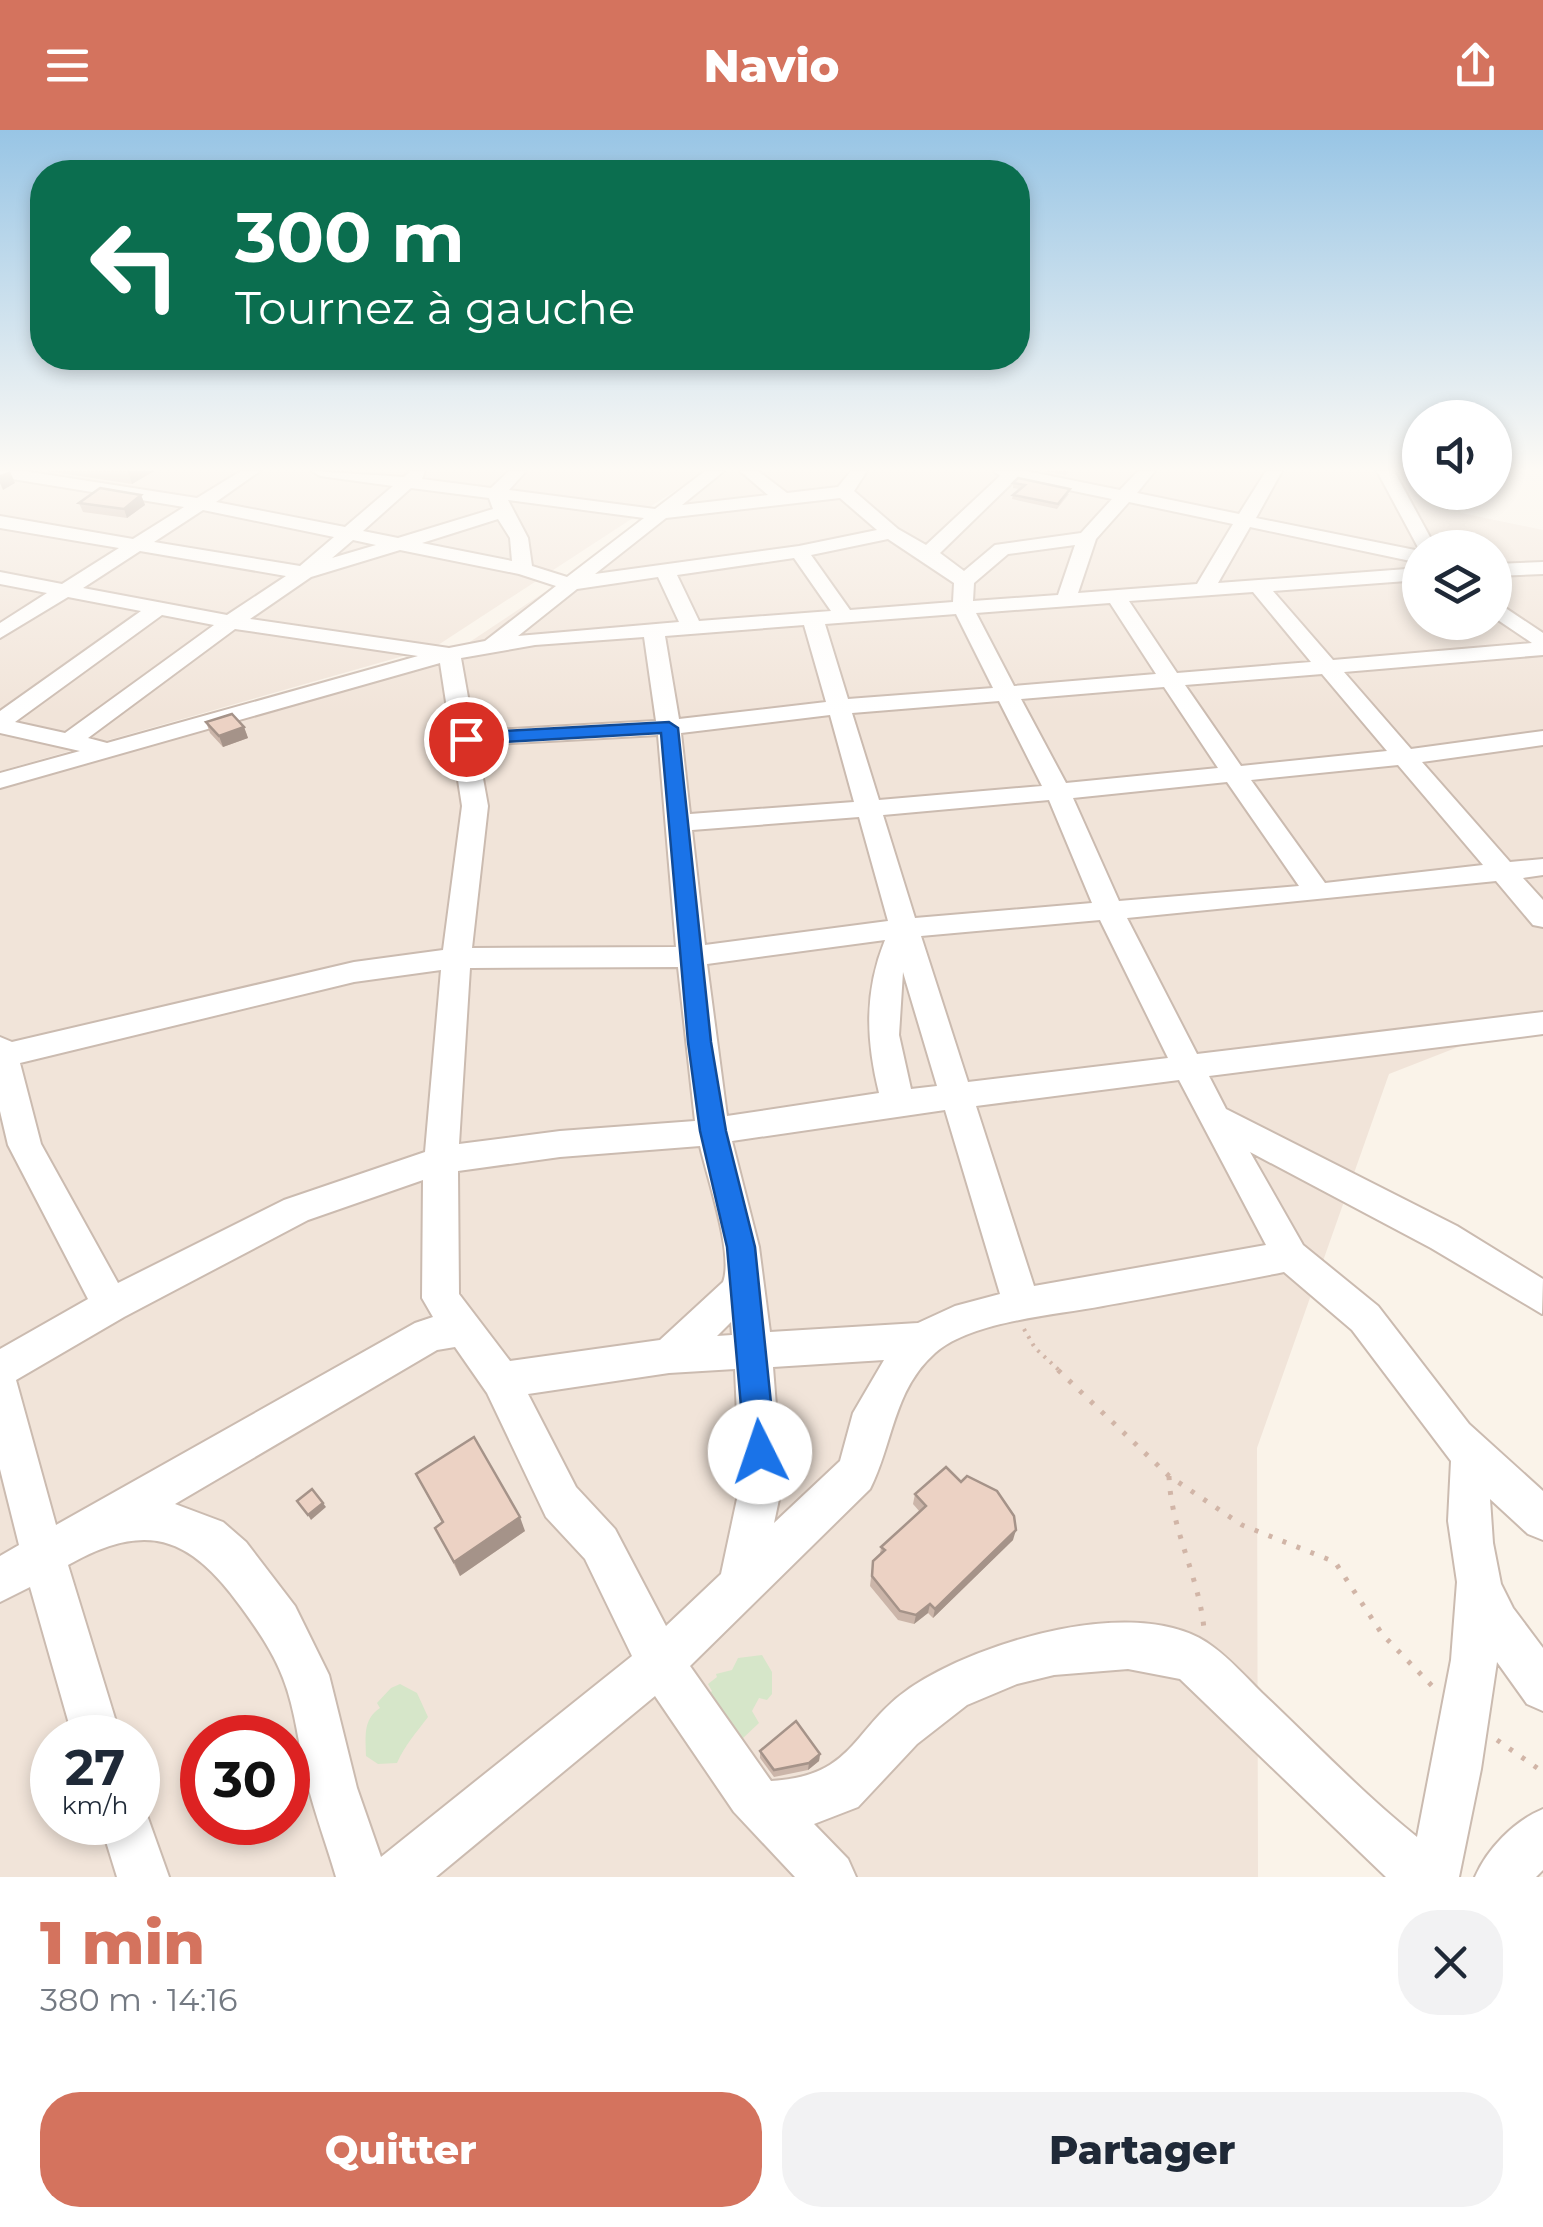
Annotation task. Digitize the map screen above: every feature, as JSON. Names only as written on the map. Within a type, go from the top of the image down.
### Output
[{"type":"street","points":[[0,632],[122,553]]},
{"type":"street","points":[[180,553],[304,573],[375,553]]},
{"type":"street","points":[[68,742],[330,553]]},
{"type":"street","points":[[433,553],[523,569],[569,584],[795,553]]},
{"type":"street","points":[[521,553],[523,569]]},
{"type":"street","points":[[493,645],[608,553]]},
{"type":"street","points":[[799,553],[845,617]]},
{"type":"street","points":[[925,553],[964,581]]},
{"type":"street","points":[[998,553],[964,581],[963,608],[1057,790],[1109,910],[1186,1069],[1290,1256],[1364,1318],[1402,1364],[1431,1410],[1472,1456],[1543,1519]]},
{"type":"street","points":[[1065,602],[1081,553]]},
{"type":"street","points":[[1203,591],[1226,553]]},
{"type":"street","points":[[1512,569],[1543,568]]},
{"type":"street","points":[[666,572],[692,628]]},
{"type":"street","points":[[0,781],[449,654],[493,645],[1402,576]]},
{"type":"street","points":[[0,578],[231,622],[449,654]]},
{"type":"street","points":[[1259,588],[1543,918]]},
{"type":"street","points":[[1117,598],[1318,893]]},
{"type":"street","points":[[0,724],[159,608]]},
{"type":"street","points":[[813,620],[1018,1305]]},
{"type":"street","points":[[1512,623],[1543,641]]},
{"type":"street","points":[[653,630],[669,728],[689,957],[713,1131],[744,1275],[753,1351],[761,1485],[740,1586]]},
{"type":"street","points":[[466,739],[669,728],[839,707],[1330,669],[1543,648]]},
{"type":"street","points":[[449,654],[476,806],[456,958],[439,1191],[441,1298],[501,1380],[561,1502],[600,1544],[660,1662],[761,1806],[830,1877]]},
{"type":"street","points":[[0,724],[108,750]]},
{"type":"street","points":[[678,823],[1404,756],[1543,738]]},
{"type":"street","points":[[111,1305],[12,1150],[1,1053],[354,972],[456,958],[689,957],[904,928],[1318,893],[1543,868]]},
{"type":"street","points":[[898,1103],[883,1049],[884,996],[886,970],[904,928]]},
{"type":"street","points":[[0,1369],[111,1305],[296,1210],[443,1160],[713,1131],[898,1103],[1543,1023]]},
{"type":"street","points":[[1214,1118],[1444,1237],[1542,1298]]},
{"type":"street","points":[[501,1380],[668,1356],[922,1340],[955,1324],[1018,1305],[1290,1256]]},
{"type":"street","points":[[668,1356],[736,1293],[744,1275]]},
{"type":"street","points":[[0,1580],[428,1335],[466,1328]]},
{"type":"street","points":[[396,1877],[660,1662],[855,1475],[863,1460],[873,1414],[902,1363],[922,1340]]},
{"type":"street","points":[[0,1389],[42,1555],[91,1715]]},
{"type":"street","points":[[761,1806],[819,1802],[842,1792],[923,1708],[955,1686],[992,1669],[1033,1657],[1092,1648],[1134,1647],[1174,1652],[1210,1674],[1383,1842],[1430,1877],[1466,1717],[1478,1623],[1470,1540],[1472,1456]]},
{"type":"street","points":[[101,1523],[162,1520],[208,1537],[231,1558],[279,1622],[306,1674],[333,1788],[362,1877]]},
{"type":"street","points":[[1476,1587],[1499,1628],[1543,1688]]},
{"type":"street","points":[[1501,1877],[1543,1834]]},
{"type":"street","points":[[132,1845],[143,1877]]},
{"type":"path","points":[[1018,1305],[1035,1348],[1168,1476],[1242,1526],[1335,1562],[1382,1634],[1414,1672],[1466,1717],[1543,1772]]},
{"type":"path","points":[[1168,1476],[1170,1514],[1201,1605],[1210,1674]]},
{"type":"shaded area","points":[[0,553],[580,553],[435,647],[0,771]]},
{"type":"shaded area","points":[[604,553],[1402,553],[1402,640],[1512,640],[1512,553],[1543,553],[1543,1014],[1389,1074],[1257,1448],[1258,1877],[0,1877],[0,786],[435,665]]},
{"type":"green space","points":[[762,1655],[772,1672],[772,1694],[767,1700],[759,1698],[752,1711],[759,1723],[741,1740],[708,1695],[712,1691],[708,1684],[716,1674],[732,1670],[738,1658]]},
{"type":"green space","points":[[400,1684],[417,1693],[428,1717],[397,1763],[378,1764],[366,1756],[368,1724],[380,1708],[377,1703]]},
{"type":"building","points":[[232,714],[244,727],[219,736],[206,722]]},
{"type":"building","points":[[474,1437],[520,1517],[454,1562],[435,1528],[443,1522],[416,1474]]},
{"type":"building","points":[[946,1467],[961,1482],[967,1476],[997,1491],[1014,1516],[1016,1530],[935,1609],[930,1604],[916,1615],[900,1611],[872,1576],[873,1561],[885,1550],[881,1547],[926,1506],[915,1494]]},
{"type":"building","points":[[312,1489],[323,1503],[308,1515],[297,1501]]},
{"type":"building","points":[[796,1721],[820,1754],[809,1763],[774,1770],[760,1751]]},
{"type":"route","points":[[466,739],[669,728],[689,957],[713,1131],[741,1247],[760,1452]]}]
